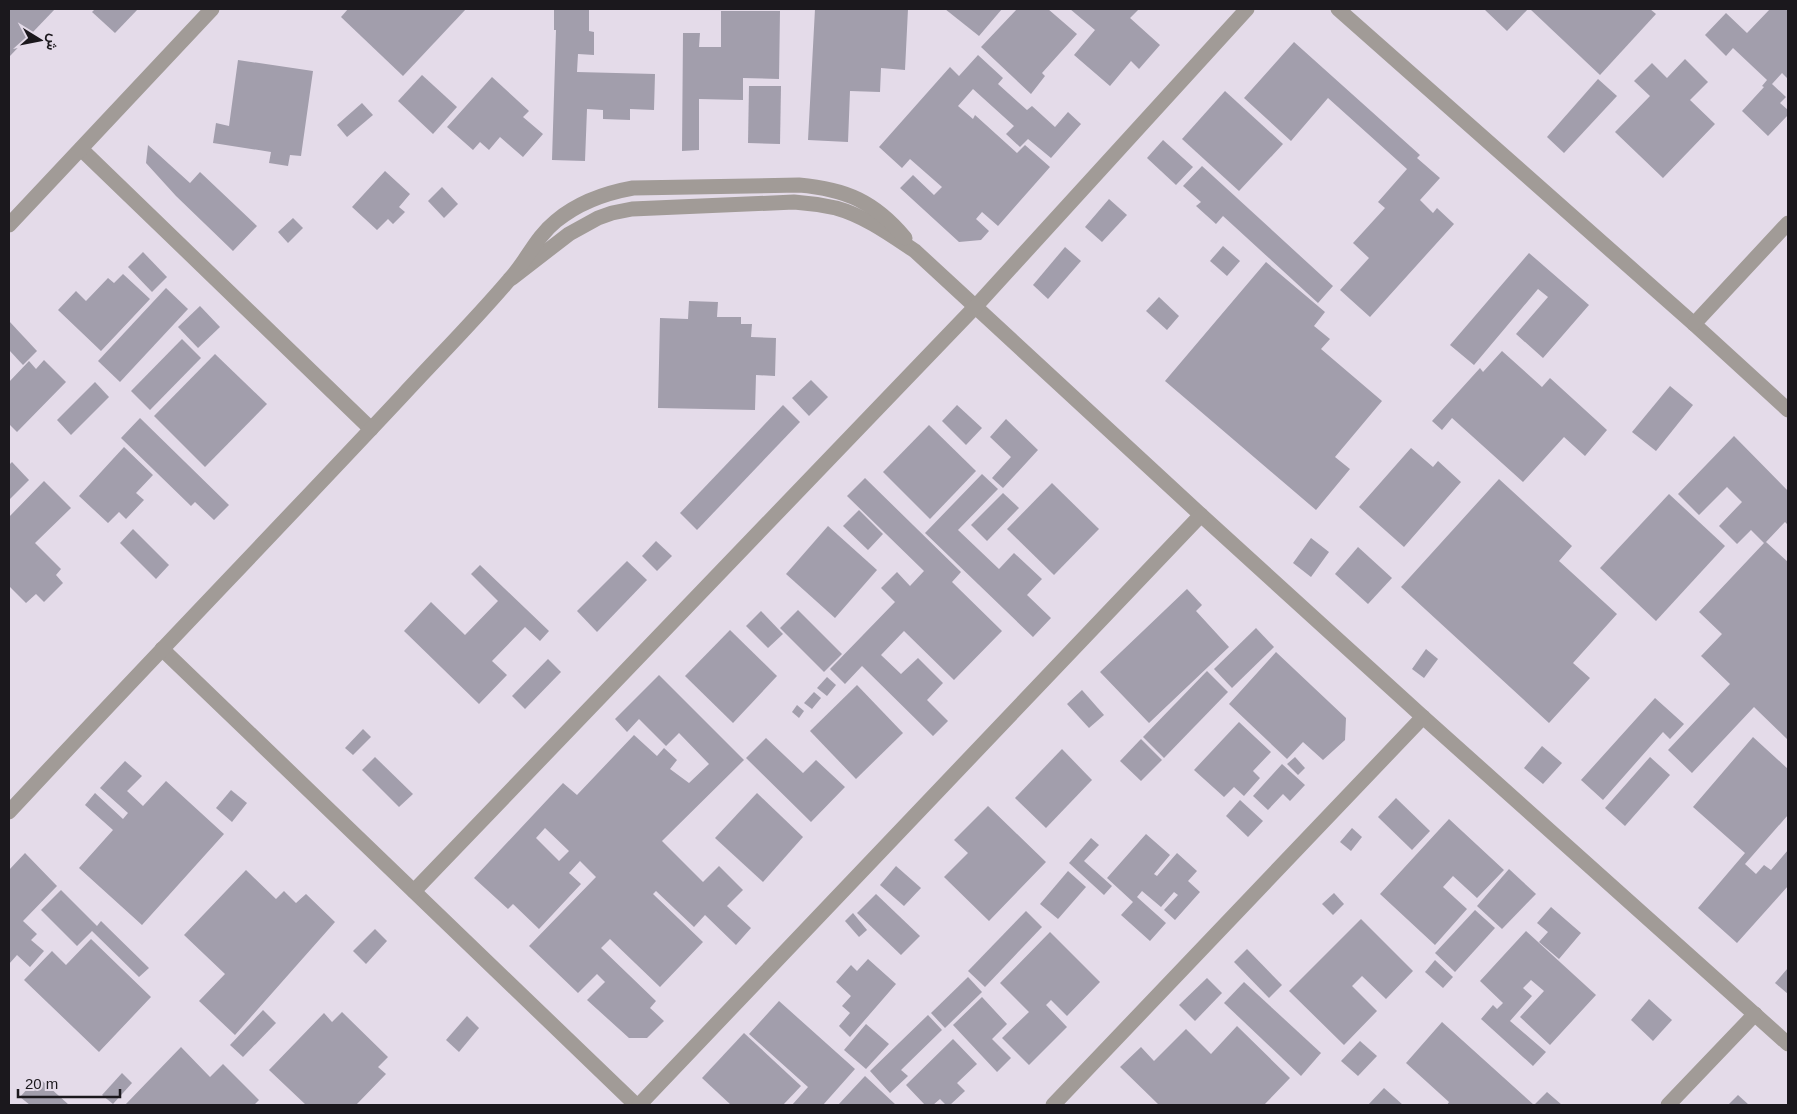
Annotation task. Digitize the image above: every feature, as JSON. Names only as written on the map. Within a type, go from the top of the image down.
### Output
[{"type":"street","points":[[9,225],[212,9]]},
{"type":"street","points":[[414,891],[976,306],[1247,9]]},
{"type":"street","points":[[1338,9],[1694,324],[1788,410]]},
{"type":"street","points":[[81,149],[371,430]]},
{"type":"street","points":[[9,812],[371,430],[512,278],[540,236],[573,208],[612,192],[633,188],[799,185],[824,187],[848,194],[871,206],[891,221],[915,251]]},
{"type":"street","points":[[714,186],[714,206]]},
{"type":"street","points":[[512,278],[569,234],[598,218],[632,209],[794,202],[818,204],[838,209],[884,230],[915,251],[1423,717],[1788,1044]]},
{"type":"street","points":[[1694,324],[1788,223]]},
{"type":"street","points":[[162,649],[638,1105],[1201,515]]},
{"type":"street","points":[[1054,1105],[1423,717]]},
{"type":"street","points":[[1668,1105],[1755,1014]]},
{"type":"building","points":[[9,9],[55,9],[9,57]]},
{"type":"building","points":[[95,9],[138,9],[115,33],[92,12]]},
{"type":"building","points":[[348,9],[466,9],[403,76],[341,17]]},
{"type":"building","points":[[554,9],[589,9],[589,31],[594,32],[594,55],[578,54],[577,72],[655,74],[654,110],[630,109],[630,120],[603,119],[603,110],[587,109],[585,161],[552,160],[556,30],[554,30]]},
{"type":"building","points":[[815,9],[908,9],[905,70],[881,68],[880,92],[850,91],[848,142],[808,140]]},
{"type":"building","points":[[945,9],[1002,9],[979,36]]},
{"type":"building","points":[[1017,9],[1048,9],[1077,34],[1042,73],[1045,76],[1031,94],[981,47]]},
{"type":"building","points":[[1070,9],[1139,9],[1130,18],[1160,45],[1139,69],[1131,61],[1110,86],[1074,55],[1095,30]]},
{"type":"building","points":[[1484,9],[1528,9],[1507,31]]},
{"type":"building","points":[[1530,9],[1650,9],[1656,14],[1600,75]]},
{"type":"building","points":[[1770,9],[1788,10],[1788,79],[1782,73],[1772,84],[1786,97],[1780,103],[1788,110],[1788,115],[1768,136],[1742,111],[1764,87],[1762,86],[1767,80],[1733,48],[1726,56],[1705,35],[1726,13],[1747,33]]},
{"type":"building","points":[[721,11],[780,11],[779,79],[743,78],[743,100],[699,99],[699,150],[682,151],[683,33],[700,33],[699,47],[721,47]]},
{"type":"building","points":[[1294,42],[1420,155],[1417,158],[1440,178],[1420,200],[1433,213],[1437,208],[1454,224],[1370,317],[1340,290],[1369,258],[1353,243],[1385,208],[1378,202],[1407,169],[1328,98],[1291,141],[1244,98]]},
{"type":"building","points":[[978,55],[1003,78],[998,84],[1027,110],[1032,106],[1055,127],[1068,112],[1081,124],[1051,158],[1028,139],[1020,147],[1006,134],[1014,126],[973,89],[958,106],[973,119],[975,115],[1017,153],[1025,145],[1050,167],[998,226],[982,212],[976,219],[989,231],[981,240],[959,242],[900,188],[913,175],[934,195],[942,187],[910,159],[902,168],[879,147],[950,67],[959,76]]},
{"type":"building","points":[[1685,59],[1708,82],[1690,100],[1715,124],[1663,178],[1615,132],[1650,96],[1634,81],[1652,63],[1667,78]]},
{"type":"building","points":[[238,60],[313,71],[301,156],[290,155],[288,166],[269,163],[271,152],[213,143],[216,123],[229,126]]},
{"type":"building","points":[[422,75],[457,107],[433,134],[398,101]]},
{"type":"building","points":[[492,77],[529,111],[523,117],[543,134],[523,157],[500,137],[489,150],[480,142],[473,150],[447,127]]},
{"type":"building","points":[[1598,79],[1617,96],[1564,153],[1547,137]]},
{"type":"building","points":[[749,86],[781,86],[780,144],[748,143]]},
{"type":"building","points":[[1225,91],[1283,144],[1239,191],[1182,139]]},
{"type":"building","points":[[362,103],[373,115],[347,137],[337,125]]},
{"type":"building","points":[[1163,140],[1193,167],[1176,185],[1147,158]]},
{"type":"building","points":[[148,145],[190,183],[200,172],[257,226],[233,251],[176,196],[146,163]]},
{"type":"building","points":[[1202,166],[1333,286],[1318,303],[1223,216],[1216,224],[1196,206],[1201,202],[1183,186]]},
{"type":"building","points":[[385,171],[410,194],[399,207],[405,212],[393,224],[388,219],[377,230],[352,207]]},
{"type":"building","points":[[442,187],[458,204],[444,218],[428,201]]},
{"type":"building","points":[[1109,199],[1127,215],[1102,242],[1085,227]]},
{"type":"building","points":[[293,218],[303,228],[288,243],[278,232]]},
{"type":"building","points":[[1223,246],[1240,261],[1227,276],[1210,261]]},
{"type":"building","points":[[1065,247],[1081,261],[1048,299],[1033,285]]},
{"type":"building","points":[[143,252],[167,277],[152,292],[128,267]]},
{"type":"building","points":[[1529,253],[1589,305],[1543,358],[1516,334],[1548,297],[1538,289],[1474,365],[1450,345]]},
{"type":"building","points":[[1266,262],[1325,312],[1314,326],[1330,339],[1321,349],[1382,401],[1335,457],[1350,469],[1316,510],[1165,381]]},
{"type":"building","points":[[123,274],[150,299],[101,351],[58,310],[76,291],[86,301],[108,278],[114,283]]},
{"type":"building","points":[[166,288],[188,309],[120,382],[98,361]]},
{"type":"building","points":[[1159,297],[1179,316],[1167,330],[1146,311]]},
{"type":"building","points":[[689,301],[718,302],[717,317],[741,317],[741,324],[752,324],[751,337],[776,338],[775,376],[756,375],[755,410],[658,408],[660,318],[688,319]]},
{"type":"building","points":[[200,306],[220,327],[198,348],[178,327]]},
{"type":"building","points":[[9,321],[37,351],[23,365],[9,350]]},
{"type":"building","points":[[182,339],[201,358],[150,410],[131,391]]},
{"type":"building","points":[[1502,351],[1542,387],[1550,378],[1607,430],[1585,456],[1564,437],[1523,482],[1452,418],[1442,430],[1432,421],[1480,368],[1483,372]]},
{"type":"building","points":[[215,354],[267,404],[205,467],[154,416]]},
{"type":"building","points":[[44,360],[66,382],[17,432],[9,424],[9,382],[29,361],[36,369]]},
{"type":"building","points":[[811,380],[828,397],[809,416],[792,398]]},
{"type":"building","points":[[95,382],[109,397],[71,435],[57,420]]},
{"type":"building","points":[[1670,386],[1693,405],[1656,451],[1632,432]]},
{"type":"building","points":[[783,405],[800,422],[697,530],[680,513]]},
{"type":"building","points":[[957,405],[982,428],[966,445],[942,421]]},
{"type":"building","points":[[140,418],[229,505],[214,520],[195,502],[191,506],[121,438]]},
{"type":"building","points":[[1006,419],[1038,450],[1003,488],[992,478],[1011,457],[990,437]]},
{"type":"building","points":[[929,425],[976,471],[930,519],[883,472]]},
{"type":"building","points":[[1734,436],[1788,491],[1788,525],[1785,522],[1766,542],[1788,562],[1788,740],[1754,707],[1692,773],[1668,750],[1730,684],[1701,656],[1722,634],[1699,612],[1764,543],[1751,530],[1737,544],[1719,526],[1742,502],[1727,487],[1699,515],[1678,494]]},
{"type":"building","points":[[124,447],[153,475],[136,493],[144,500],[126,519],[119,512],[108,523],[79,496]]},
{"type":"building","points":[[1411,448],[1433,467],[1438,461],[1461,482],[1404,547],[1359,507]]},
{"type":"building","points":[[12,462],[29,480],[9,500],[9,465]]},
{"type":"building","points":[[982,474],[998,489],[958,530],[999,569],[1014,553],[1042,579],[1027,595],[1051,618],[1033,637],[925,533]]},
{"type":"building","points":[[865,478],[961,572],[952,582],[1002,631],[954,680],[904,631],[881,655],[901,674],[918,658],[943,683],[927,700],[948,721],[933,736],[862,666],[845,684],[830,669],[895,602],[881,588],[897,572],[910,586],[924,571],[847,496]]},
{"type":"building","points":[[1499,479],[1572,546],[1559,561],[1617,614],[1573,663],[1590,678],[1549,723],[1401,587]]},
{"type":"building","points":[[44,481],[71,508],[35,543],[61,569],[56,575],[63,583],[44,602],[36,594],[26,603],[9,586],[9,517]]},
{"type":"building","points":[[1052,483],[1099,529],[1054,575],[1007,529]]},
{"type":"building","points":[[1003,493],[1019,508],[987,541],[971,525]]},
{"type":"building","points":[[1669,494],[1725,546],[1656,621],[1600,568]]},
{"type":"building","points":[[859,510],[883,534],[868,550],[843,526]]},
{"type":"building","points":[[828,526],[877,570],[835,618],[786,574]]},
{"type":"building","points":[[133,529],[169,565],[156,579],[120,543]]},
{"type":"building","points":[[1311,538],[1329,552],[1311,577],[1293,563]]},
{"type":"building","points":[[656,541],[672,556],[657,571],[642,556]]},
{"type":"building","points":[[1358,547],[1392,578],[1368,604],[1335,574]]},
{"type":"building","points":[[627,561],[647,580],[597,632],[577,611]]},
{"type":"building","points":[[480,565],[549,631],[540,641],[525,627],[492,661],[507,675],[479,704],[404,631],[431,602],[465,635],[498,601],[471,574]]},
{"type":"building","points":[[1187,589],[1202,605],[1196,611],[1229,647],[1149,723],[1100,672]]},
{"type":"building","points":[[798,610],[842,654],[824,672],[780,628]]},
{"type":"building","points":[[761,611],[783,634],[768,648],[746,626]]},
{"type":"building","points":[[1256,628],[1274,647],[1232,688],[1214,669]]},
{"type":"building","points":[[730,630],[777,676],[733,723],[685,676]]},
{"type":"building","points":[[1426,649],[1438,659],[1424,678],[1412,669]]},
{"type":"building","points":[[1276,652],[1346,718],[1345,740],[1323,760],[1303,742],[1287,759],[1229,704]]},
{"type":"building","points":[[548,659],[561,672],[525,709],[512,696]]},
{"type":"building","points":[[1207,671],[1228,692],[1164,758],[1143,737]]},
{"type":"building","points":[[659,675],[744,760],[662,841],[703,882],[719,866],[743,890],[727,906],[751,928],[736,945],[705,915],[694,927],[656,891],[653,894],[703,942],[660,987],[610,939],[601,948],[656,1001],[650,1008],[664,1021],[647,1038],[629,1038],[587,1000],[605,982],[597,974],[578,993],[529,946],[596,877],[580,861],[569,873],[581,884],[539,929],[513,904],[508,909],[474,878],[563,783],[577,795],[634,735],[657,756],[664,748],[677,760],[670,769],[689,783],[709,764],[679,733],[666,746],[639,719],[627,732],[615,719]],"holes":[[[545,828],[569,851],[559,861],[536,838]]]},
{"type":"building","points":[[827,677],[836,685],[827,696],[817,688]]},
{"type":"building","points":[[857,685],[903,733],[856,779],[810,731]]},
{"type":"building","points":[[1082,690],[1104,715],[1089,728],[1067,704]]},
{"type":"building","points":[[814,692],[821,698],[812,709],[804,703]]},
{"type":"building","points":[[1655,698],[1684,724],[1670,739],[1663,732],[1603,800],[1581,780]]},
{"type":"building","points":[[797,705],[804,711],[799,718],[792,712]]},
{"type":"building","points":[[1239,722],[1271,752],[1253,771],[1260,778],[1244,796],[1234,787],[1224,797],[1194,770]]},
{"type":"building","points":[[363,729],[371,737],[353,755],[345,748]]},
{"type":"building","points":[[1753,737],[1788,769],[1788,815],[1745,864],[1756,874],[1764,865],[1771,870],[1788,850],[1788,886],[1737,943],[1698,908],[1745,853],[1693,807]]},
{"type":"building","points":[[766,738],[803,773],[816,760],[845,787],[811,822],[746,758]]},
{"type":"building","points":[[1141,739],[1162,760],[1141,781],[1120,761]]},
{"type":"building","points":[[1542,746],[1562,763],[1543,784],[1524,768]]},
{"type":"building","points":[[1062,749],[1092,780],[1046,828],[1015,798]]},
{"type":"building","points":[[375,757],[413,794],[399,807],[362,770]]},
{"type":"building","points":[[1295,757],[1305,768],[1298,775],[1287,764]]},
{"type":"building","points":[[1650,757],[1670,775],[1625,826],[1605,808]]},
{"type":"building","points":[[125,761],[142,776],[127,791],[143,806],[166,781],[224,834],[142,925],[79,868],[113,830],[85,805],[95,793],[123,819],[128,813],[100,788]]},
{"type":"building","points":[[1282,764],[1305,785],[1290,801],[1283,794],[1268,810],[1253,796]]},
{"type":"building","points":[[231,790],[247,803],[232,822],[216,808]]},
{"type":"building","points":[[757,793],[803,837],[763,882],[715,838]]},
{"type":"building","points":[[1396,798],[1430,831],[1412,850],[1378,817]]},
{"type":"building","points":[[1240,800],[1263,821],[1248,837],[1226,816]]},
{"type":"building","points":[[988,806],[1046,862],[989,921],[944,877],[968,853],[954,840]]},
{"type":"building","points":[[1449,819],[1504,870],[1477,898],[1453,876],[1443,887],[1467,909],[1435,945],[1380,894]]},
{"type":"building","points":[[1352,828],[1362,837],[1351,851],[1340,842]]},
{"type":"building","points":[[1146,834],[1170,855],[1154,874],[1157,876],[1177,853],[1197,871],[1188,881],[1200,892],[1175,920],[1164,910],[1178,895],[1174,892],[1161,907],[1142,891],[1137,897],[1166,923],[1150,941],[1121,915],[1133,902],[1107,878]]},
{"type":"building","points":[[1091,838],[1099,845],[1084,861],[1112,886],[1104,895],[1069,863]]},
{"type":"building","points":[[25,853],[57,886],[23,921],[37,934],[31,940],[44,951],[30,967],[17,955],[9,964],[9,870]]},
{"type":"building","points":[[896,866],[921,888],[904,906],[880,885]]},
{"type":"building","points":[[1509,869],[1536,894],[1502,929],[1477,906]]},
{"type":"building","points":[[246,870],[276,899],[284,891],[296,903],[306,894],[335,922],[235,1035],[199,1001],[225,974],[184,935]]},
{"type":"building","points":[[1068,871],[1086,887],[1058,919],[1040,904]]},
{"type":"building","points":[[61,890],[97,926],[101,921],[149,968],[139,977],[92,931],[77,946],[41,910]]},
{"type":"building","points":[[1334,893],[1344,904],[1333,915],[1322,904]]},
{"type":"building","points":[[876,894],[920,936],[901,955],[857,913]]},
{"type":"building","points":[[1551,907],[1581,933],[1559,959],[1539,942],[1548,932],[1537,923]]},
{"type":"building","points":[[1475,910],[1495,928],[1455,972],[1435,953]]},
{"type":"building","points":[[1026,911],[1042,927],[985,987],[968,971]]},
{"type":"building","points":[[853,913],[867,930],[859,937],[845,921]]},
{"type":"building","points":[[1361,919],[1413,971],[1386,999],[1362,976],[1352,986],[1377,1011],[1344,1045],[1289,991]]},
{"type":"building","points":[[375,929],[387,941],[366,964],[353,951]]},
{"type":"building","points":[[1526,931],[1596,995],[1550,1045],[1520,1017],[1544,991],[1531,980],[1523,988],[1532,996],[1510,1021],[1546,1052],[1533,1066],[1481,1019],[1493,1005],[1497,1009],[1503,1003],[1480,981]]},
{"type":"building","points":[[1050,932],[1100,982],[1067,1016],[1051,1000],[1046,1005],[1067,1027],[1029,1065],[1002,1038],[1029,1012],[1000,983]]},
{"type":"building","points":[[91,939],[151,997],[99,1052],[24,980],[52,951],[66,965]]},
{"type":"building","points":[[1247,949],[1282,985],[1269,998],[1234,962]]},
{"type":"building","points":[[868,959],[896,984],[850,1037],[839,1026],[850,1013],[842,1006],[851,996],[836,982],[851,965],[857,971]]},
{"type":"building","points":[[1435,960],[1453,977],[1443,988],[1425,972]]},
{"type":"building","points":[[1788,968],[1788,994],[1775,983]]},
{"type":"building","points":[[968,977],[982,992],[945,1028],[931,1013]]},
{"type":"building","points":[[1207,978],[1222,993],[1195,1021],[1179,1005]]},
{"type":"building","points":[[1244,982],[1321,1053],[1301,1076],[1224,1003]]},
{"type":"building","points":[[982,997],[1007,1024],[992,1039],[1011,1058],[997,1072],[953,1025]]},
{"type":"building","points":[[1649,999],[1672,1020],[1653,1041],[1631,1020]]},
{"type":"building","points":[[779,1001],[855,1069],[823,1105],[792,1105],[808,1087],[749,1034]]},
{"type":"building","points":[[263,1010],[276,1023],[243,1057],[230,1045]]},
{"type":"building","points":[[342,1012],[388,1057],[378,1067],[386,1074],[356,1105],[306,1105],[269,1070],[324,1013],[332,1022]]},
{"type":"building","points":[[928,1015],[942,1030],[901,1070],[908,1076],[890,1093],[870,1071]]},
{"type":"building","points":[[467,1016],[479,1028],[459,1052],[446,1040]]},
{"type":"building","points":[[1442,1022],[1534,1105],[1447,1105],[1449,1102],[1406,1063]]},
{"type":"building","points":[[866,1024],[889,1044],[866,1069],[844,1050]]},
{"type":"building","points":[[1237,1026],[1290,1078],[1264,1105],[1159,1105],[1120,1067],[1141,1047],[1154,1061],[1186,1029],[1211,1054]]},
{"type":"building","points":[[744,1033],[801,1086],[783,1105],[731,1105],[702,1078]]},
{"type":"building","points":[[953,1039],[977,1064],[957,1083],[965,1091],[950,1105],[946,1105],[940,1099],[933,1105],[925,1105],[906,1085]]},
{"type":"building","points":[[1360,1041],[1377,1056],[1358,1076],[1341,1061]]},
{"type":"building","points":[[181,1047],[210,1077],[223,1064],[259,1100],[254,1105],[125,1105]]},
{"type":"building","points":[[122,1073],[132,1083],[113,1104],[102,1095]]},
{"type":"building","points":[[865,1076],[896,1105],[838,1105]]},
{"type":"building","points":[[38,1077],[69,1105],[30,1105],[20,1097]]},
{"type":"building","points":[[1384,1088],[1403,1105],[1368,1105]]},
{"type":"building","points":[[1547,1092],[1562,1105],[1534,1105]]},
{"type":"building","points":[[1738,1095],[1749,1105],[1728,1105]]}]
